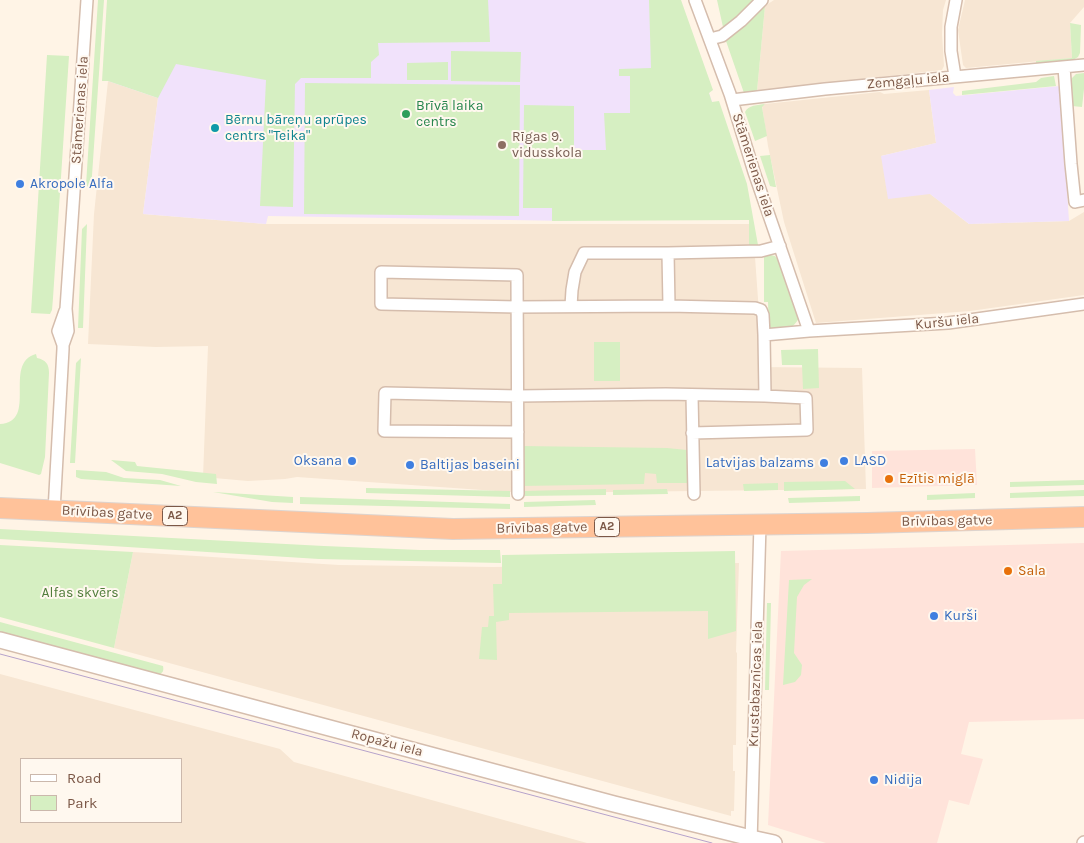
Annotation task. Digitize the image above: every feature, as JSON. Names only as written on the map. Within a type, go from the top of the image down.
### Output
[{"type":"highway","name":"Brīvības gatve","points":[[0,508],[453,529],[1084,517]]},
{"type":"street","name":"Stāmerienas iela","points":[[54,511],[63,345],[58,331],[66,309],[86,0]]},
{"type":"street","name":"Stāmerienas iela","points":[[695,0],[732,100],[754,172],[809,331]]},
{"type":"street","points":[[710,39],[722,36],[741,21],[762,0]]},
{"type":"street","points":[[955,76],[951,51],[951,27],[956,0]]},
{"type":"street","name":"Zemgaļu iela","points":[[732,100],[955,76],[1084,65]]},
{"type":"street","points":[[1064,66],[1075,202],[1084,200]]},
{"type":"street","points":[[571,306],[575,272],[584,253],[761,251],[780,246]]},
{"type":"street","points":[[668,253],[668,306]]},
{"type":"street","points":[[518,494],[518,396],[517,307],[517,275],[381,272],[381,304],[517,307],[668,306],[755,308],[761,310],[763,315],[765,396]]},
{"type":"street","name":"Kuršu iela","points":[[764,334],[948,323],[1084,304]]},
{"type":"street","points":[[518,432],[384,431],[385,393],[518,396],[666,394],[806,398],[807,430],[692,433]]},
{"type":"street","points":[[692,395],[694,494]]},
{"type":"street","name":"Krustabaznīcas iela","points":[[751,841],[760,524]]},
{"type":"street","name":"Ropažu iela","points":[[0,640],[751,841],[774,843]]},
{"type":"shaded area","name":"Rīgas 9. vidusskola","points":[[112,0],[678,0],[743,187],[569,221],[268,216],[266,224],[143,214],[158,98],[108,81]]},
{"type":"shaded area","points":[[774,0],[946,0],[943,10],[942,34],[944,66],[942,70],[757,91],[765,6]]},
{"type":"shaded area","points":[[965,0],[1084,0],[1084,7],[1070,23],[1072,58],[966,68],[963,65],[958,30]]},
{"type":"shaded area","points":[[108,81],[158,98],[143,214],[266,224],[751,224],[759,313],[758,367],[862,368],[866,489],[525,493],[297,477],[248,481],[203,477],[208,346],[156,347],[88,344],[94,214]]},
{"type":"shaded area","points":[[1060,86],[1069,221],[969,224],[930,194],[888,199],[881,156],[936,143],[929,90],[954,87],[953,93],[956,96]]},
{"type":"shaded area","points":[[929,90],[936,143],[881,156],[969,224],[1069,221],[1084,212],[1084,295],[970,311],[816,323],[784,222],[768,146],[762,106],[765,104],[880,92],[884,94]]},
{"type":"shaded area","points":[[975,449],[977,485],[872,488],[872,451]]},
{"type":"shaded area","points":[[1084,543],[1084,719],[969,722],[961,754],[983,759],[969,805],[949,800],[937,843],[826,843],[768,825],[781,551]]},
{"type":"shaded area","points":[[133,552],[339,565],[493,567],[739,563],[736,652],[736,745],[733,745],[733,771],[735,771],[734,811],[731,811],[731,816],[114,648]]},
{"type":"shaded area","points":[[0,674],[280,749],[294,762],[587,843],[0,843]]},
{"type":"green space","points":[[98,0],[104,0],[91,190],[86,185]]},
{"type":"green space","points":[[107,0],[488,0],[490,42],[378,43],[379,55],[371,62],[371,78],[301,78],[295,84],[293,207],[260,206],[266,80],[176,64],[158,98],[108,81],[102,81]]},
{"type":"green space","points":[[649,0],[681,0],[713,90],[709,93],[712,102],[719,101],[747,184],[758,245],[749,245],[749,220],[552,221],[552,208],[523,208],[524,105],[574,106],[574,150],[606,150],[604,113],[630,113],[630,76],[619,76],[619,69],[651,68]]},
{"type":"green space","points":[[717,0],[754,0],[729,25],[723,27]]},
{"type":"green space","points":[[765,6],[757,91],[783,88],[783,90],[744,93],[726,41]]},
{"type":"green space","points":[[1070,23],[1081,25],[1080,53],[1078,57],[1073,60],[1036,64],[1036,61],[1072,58]]},
{"type":"green space","points":[[451,51],[521,52],[520,82],[451,81]]},
{"type":"green space","points":[[47,55],[69,56],[53,298],[50,314],[31,313]]},
{"type":"green space","points":[[448,62],[448,80],[407,80],[407,63]]},
{"type":"green space","points":[[1084,73],[1082,107],[1072,106],[1071,79],[1076,74]]},
{"type":"green space","points":[[1054,76],[1056,86],[962,95],[962,91],[1036,82],[1041,78]]},
{"type":"green space","points":[[305,83],[520,85],[519,216],[304,214]]},
{"type":"green space","points":[[765,104],[762,107],[767,136],[755,141],[745,112],[756,105]]},
{"type":"green space","points":[[770,155],[776,187],[770,186],[760,156]]},
{"type":"green space","points":[[87,224],[83,328],[78,328],[82,229]]},
{"type":"green space","points":[[766,254],[775,256],[778,260],[799,318],[790,328],[779,331],[769,331],[768,302],[764,302],[764,257]]},
{"type":"green space","points":[[594,342],[620,342],[620,381],[594,381]]},
{"type":"green space","points":[[818,349],[819,388],[803,389],[802,365],[782,365],[781,350]]},
{"type":"green space","points":[[36,354],[37,358],[46,363],[49,373],[45,457],[41,474],[39,475],[0,463],[0,424],[11,421],[17,413],[20,403],[22,368],[26,360]]},
{"type":"green space","points":[[81,358],[75,463],[70,463],[76,363]]},
{"type":"green space","points":[[523,446],[667,448],[687,450],[688,483],[657,483],[656,474],[645,473],[644,484],[521,486]]},
{"type":"green space","points":[[111,460],[135,462],[137,466],[216,474],[217,484],[196,482],[162,474],[126,471]]},
{"type":"green space","points":[[76,470],[106,472],[124,478],[160,480],[181,486],[81,479],[76,477]]},
{"type":"green space","points":[[1084,480],[1084,485],[1010,487],[1010,482]]},
{"type":"green space","points":[[845,481],[855,489],[784,491],[784,482]]},
{"type":"green space","points":[[778,483],[778,490],[744,491],[743,484]]},
{"type":"green space","points":[[366,488],[510,491],[510,497],[366,493]]},
{"type":"green space","points":[[606,489],[606,495],[524,496],[524,491]]},
{"type":"green space","points":[[667,489],[668,494],[613,495],[613,490]]},
{"type":"green space","points":[[1084,490],[1084,496],[1010,498],[1010,493]]},
{"type":"green space","points":[[213,492],[293,497],[293,503],[272,502]]},
{"type":"green space","points":[[975,493],[975,498],[927,500],[927,495]]},
{"type":"green space","points":[[860,496],[860,501],[789,503],[788,498]]},
{"type":"green space","points":[[300,497],[510,504],[510,509],[300,504]]},
{"type":"green space","points":[[595,500],[596,505],[524,507],[524,502]]},
{"type":"green space","points":[[0,529],[324,546],[420,550],[500,550],[501,563],[319,559],[0,539]]},
{"type":"green space","name":"Alfas skvērs","points":[[0,545],[133,552],[114,648],[0,617]]},
{"type":"green space","points":[[735,551],[736,631],[708,639],[708,611],[509,613],[509,620],[496,622],[497,660],[479,659],[482,627],[488,627],[489,616],[494,616],[493,584],[502,584],[502,555]]},
{"type":"green space","points":[[812,579],[804,585],[797,597],[794,653],[802,665],[801,675],[795,682],[783,685],[789,580]]},
{"type":"green space","points":[[767,603],[771,603],[769,690],[765,690]]},
{"type":"green space","points":[[0,622],[163,666],[163,671],[158,675],[0,632]]},
{"type":"tram line","points":[[0,654],[712,843]]},
{"type":"place","name":"Brīvā laika centrs","points":[[406,114]]},
{"type":"place","name":"Bērnu bāreņu aprūpes centrs \"Teika\"","points":[[215,128]]},
{"type":"place","name":"Rīgas 9. vidusskola","points":[[502,145]]},
{"type":"place","name":"Akropole Alfa","points":[[20,184]]},
{"type":"place","name":"Oksana","points":[[352,461]]},
{"type":"place","name":"LASD","points":[[844,461]]},
{"type":"place","name":"Latvijas balzams","points":[[824,463]]},
{"type":"place","name":"Baltijas baseini","points":[[410,465]]},
{"type":"place","name":"Ezītis miglā","points":[[889,479]]},
{"type":"place","name":"Sala","points":[[1008,571]]},
{"type":"place","name":"Kurši","points":[[934,616]]},
{"type":"place","name":"Nidija","points":[[874,780]]}]
